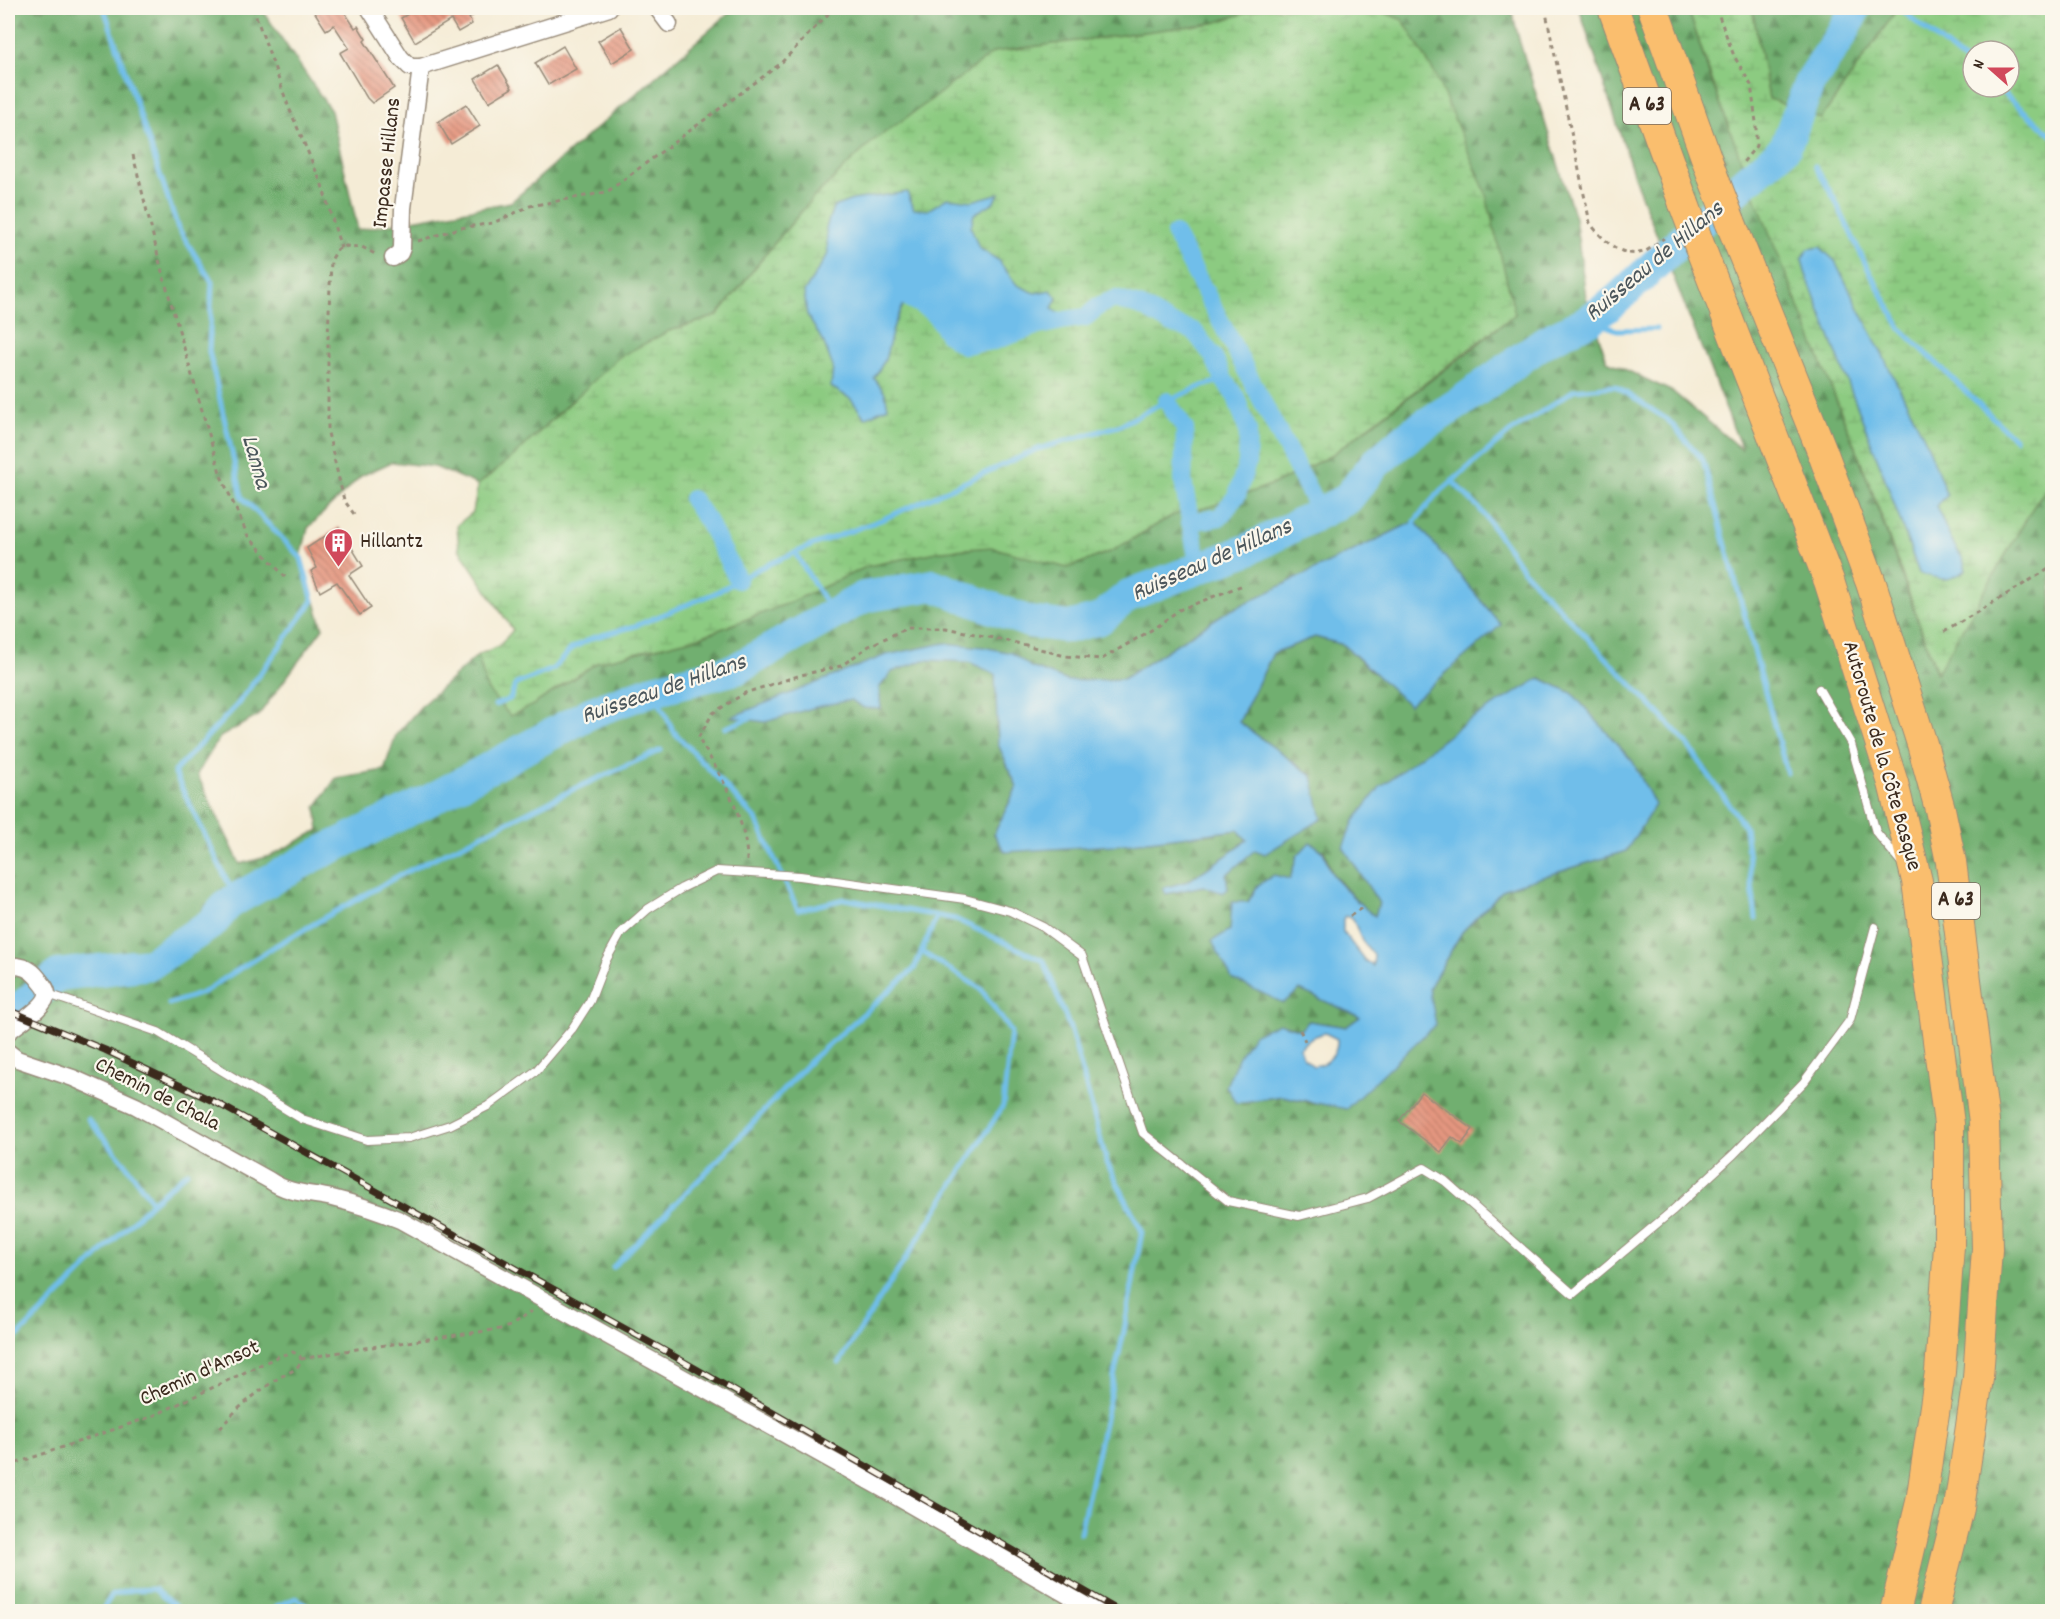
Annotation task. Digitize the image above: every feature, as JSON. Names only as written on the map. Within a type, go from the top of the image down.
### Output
[{"type":"highway","name":"Autoroute de la Côte Basque","points":[[1613,8],[1700,247],[1833,592],[1893,783],[1917,881],[1949,1124],[1949,1246],[1940,1372],[1921,1502],[1895,1611]]},
{"type":"highway","name":"Autoroute de la Côte Basque","points":[[1653,8],[1713,177],[1822,451],[1871,583],[1922,744],[1940,809],[1951,862],[1984,1122],[1987,1248],[1978,1378],[1959,1508],[1934,1611]]},
{"type":"street","points":[[369,8],[401,58],[410,67],[421,67],[609,8]]},
{"type":"street","points":[[657,8],[669,24]]},
{"type":"street","name":"Impasse Hillans","points":[[397,253],[421,67]]},
{"type":"street","points":[[8,966],[23,967],[34,974],[46,989],[42,1005],[8,1032]]},
{"type":"street","name":"Chemin de Chala","points":[[8,1052],[17,1059],[73,1078],[136,1106],[282,1189],[370,1208],[400,1220],[543,1300]]},
{"type":"street","points":[[543,1300],[883,1488],[1097,1611]]},
{"type":"lane","points":[[1819,689],[1851,744],[1876,832],[1917,881]]},
{"type":"lane","points":[[46,989],[158,1032],[302,1119],[367,1140],[409,1138],[450,1125],[488,1106],[536,1071],[572,1029],[590,1001],[606,960],[621,933],[648,909],[682,888],[717,871],[800,876],[966,899],[1010,911],[1043,927],[1082,956],[1143,1132],[1228,1201],[1299,1216],[1368,1198],[1424,1168],[1445,1181],[1573,1294],[1672,1211],[1734,1154],[1804,1082],[1850,1020],[1875,927]]},
{"type":"path","points":[[253,8],[289,108],[322,185],[341,248]]},
{"type":"path","points":[[354,514],[344,500],[328,433],[327,338],[331,260],[341,248],[362,247],[382,258],[460,228],[493,223],[531,206],[607,192],[780,64],[834,8]]},
{"type":"path","points":[[1545,8],[1590,223],[1599,236],[1624,253],[1644,252],[1664,238]]},
{"type":"path","points":[[1716,8],[1734,56],[1751,85],[1756,122],[1756,146],[1741,165]]},
{"type":"path","points":[[132,155],[161,268],[221,476],[248,536],[285,577]]},
{"type":"path","points":[[1944,632],[2052,567]]},
{"type":"path","points":[[747,874],[747,857],[739,819],[720,773],[698,738],[713,713],[745,693],[801,675],[841,666],[869,646],[907,628],[946,627],[1065,656],[1102,659],[1153,629],[1179,610],[1243,585]]},
{"type":"path","points":[[1350,916],[1362,907]]},
{"type":"path","points":[[1300,1030],[1305,1041]]},
{"type":"path","points":[[301,1359],[500,1329],[526,1316],[543,1300]]},
{"type":"path","name":"Chemin d'Ansot","points":[[8,1466],[153,1416],[279,1356],[293,1352],[300,1356],[298,1368],[277,1379],[240,1406],[220,1429]]},
{"type":"green space","points":[[8,8],[261,8],[331,111],[358,230],[511,202],[735,8],[1261,8],[1214,23],[994,52],[873,141],[814,197],[717,316],[669,331],[571,401],[515,455],[478,485],[435,467],[392,462],[361,476],[308,528],[301,557],[323,628],[258,716],[220,737],[197,774],[240,864],[270,856],[319,830],[316,807],[336,778],[384,770],[396,735],[423,704],[478,655],[487,689],[533,705],[598,662],[700,637],[791,602],[868,566],[941,551],[991,547],[1067,568],[1112,551],[1173,515],[1209,507],[1276,483],[1330,456],[1467,353],[1515,314],[1403,20],[1372,8],[1511,8],[1575,218],[1586,297],[1607,361],[1673,392],[1742,450],[1637,185],[1579,8],[1688,8],[1711,80],[1868,481],[1936,672],[2036,502],[2052,482],[2052,1611],[8,1612]],"holes":[[[1415,521],[1372,672],[1344,645],[1315,637],[1273,653],[1239,722],[1312,776],[1255,849],[1226,875],[1228,889],[1203,886],[1166,894],[1163,889],[1188,881],[1226,856],[1247,839],[1239,830],[1115,845],[1005,851],[994,834],[1017,787],[998,744],[995,667],[1031,667],[1068,681],[1123,679],[1223,614]],[[1540,678],[1572,693],[1633,762],[1626,851],[1504,889],[1462,932],[1429,988],[1312,1103],[1282,1096],[1236,1103],[1279,1023],[1300,1030],[1309,1021],[1346,1027],[1361,1016],[1300,990],[1212,942],[1230,930],[1258,885],[1290,879],[1297,856],[1324,850],[1332,873],[1365,910],[1375,917],[1379,903],[1362,875]]]},
{"type":"green space","points":[[1261,8],[1372,8],[1403,20],[1435,74],[1485,191],[1515,314],[1330,456],[1276,483],[1209,507],[1173,515],[1112,551],[1067,568],[991,547],[941,551],[868,566],[791,602],[700,637],[598,662],[533,705],[510,716],[487,689],[478,655],[499,646],[513,630],[459,549],[457,525],[473,512],[478,485],[515,455],[619,357],[669,331],[717,316],[814,197],[873,141],[994,52],[1214,23]]},
{"type":"green space","points":[[1688,8],[1752,8],[1769,99],[1821,119],[1898,8],[2052,8],[2052,482],[2036,502],[1937,673],[1868,480],[1729,128]]},
{"type":"green space","points":[[1752,8],[1898,8],[1821,119],[1769,99]]},
{"type":"water","points":[[907,192],[914,209],[928,210],[947,198],[972,201],[1000,193],[993,203],[974,214],[971,227],[979,248],[998,260],[1017,285],[1035,293],[1051,290],[1057,298],[1052,308],[1066,320],[1034,327],[994,341],[963,345],[948,334],[934,313],[907,297],[894,325],[885,360],[874,378],[885,393],[888,407],[865,418],[851,399],[831,387],[833,367],[824,343],[807,315],[804,292],[828,254],[826,228],[833,207],[852,200]]},
{"type":"water","points":[[1820,247],[1835,261],[1927,443],[1947,496],[1936,506],[1951,540],[1963,559],[1966,570],[1948,579],[1919,573],[1805,272],[1802,259],[1808,249]]},
{"type":"water","points":[[1415,521],[1501,625],[1409,705],[1344,645],[1315,637],[1273,653],[1239,722],[1312,776],[1322,819],[1265,854],[1255,850],[1226,875],[1228,889],[1223,893],[1203,886],[1166,894],[1163,888],[1188,881],[1247,840],[1238,830],[1115,845],[1005,852],[994,834],[1017,787],[998,744],[995,674],[969,662],[924,660],[892,672],[879,688],[881,709],[864,708],[851,700],[816,707],[765,722],[731,717],[886,655],[945,643],[1012,653],[1031,667],[1068,681],[1123,679],[1223,614]]},
{"type":"water","points":[[1540,678],[1572,693],[1633,762],[1655,805],[1626,851],[1504,889],[1462,932],[1429,988],[1436,1024],[1346,1109],[1282,1096],[1236,1103],[1226,1086],[1239,1056],[1253,1035],[1279,1023],[1300,1030],[1309,1021],[1346,1027],[1360,1017],[1300,990],[1283,1003],[1232,979],[1212,941],[1230,930],[1232,902],[1248,902],[1258,885],[1274,875],[1290,879],[1297,856],[1310,842],[1323,852],[1331,872],[1339,883],[1375,916],[1379,903],[1343,847],[1354,821],[1380,787],[1466,722]],"holes":[[[1345,916],[1353,919],[1362,941],[1374,955],[1373,966],[1366,962],[1343,932]],[[1325,1033],[1337,1039],[1336,1050],[1327,1061],[1313,1066],[1303,1057],[1300,1048],[1311,1038]]]},
{"type":"water","points":[[49,981],[39,1000],[8,1025],[8,1014]]},
{"type":"building","points":[[312,8],[342,8],[355,28],[358,26],[366,39],[364,41],[394,88],[372,103],[340,53],[349,48],[334,25],[326,30]]},
{"type":"building","points":[[418,8],[486,8],[469,18],[472,24],[458,32],[451,20],[415,42],[401,18]]},
{"type":"building","points":[[621,27],[634,49],[612,63],[598,41]]},
{"type":"building","points":[[563,46],[576,69],[548,85],[535,63]]},
{"type":"building","points":[[498,65],[512,88],[489,102],[475,79]]},
{"type":"building","points":[[466,104],[480,126],[451,144],[438,122]]},
{"type":"building","points":[[339,527],[363,566],[349,575],[371,608],[360,615],[337,582],[320,592],[311,571],[317,568],[307,548]]},
{"type":"building","points":[[1421,1092],[1473,1129],[1462,1144],[1452,1137],[1441,1152],[1399,1121]]},
{"type":"waterway","name":"Lanna","points":[[104,8],[178,228],[212,282],[209,351],[242,497],[301,558],[313,601],[237,705],[174,772],[236,899]]},
{"type":"waterway","name":"Ruisseau de Hillans","points":[[8,1019],[58,975],[150,964],[212,923],[227,905],[236,899],[312,857],[432,799],[592,712],[653,690],[736,669],[864,597],[933,585],[1029,622],[1069,627],[1100,619],[1129,595],[1247,550],[1347,499],[1375,464],[1412,433],[1462,401],[1544,342],[1589,320],[1614,302],[1785,148],[1809,84],[1843,32],[1855,8]]},
{"type":"waterway","points":[[1899,8],[1961,58]]},
{"type":"waterway","points":[[2010,99],[2052,135]]},
{"type":"waterway","points":[[1815,166],[1834,198],[1866,265],[1901,329],[2015,439]]},
{"type":"waterway","points":[[1175,234],[1320,512]]},
{"type":"waterway","points":[[907,297],[934,313],[948,334],[963,345],[994,341],[1034,327],[1086,317],[1100,305],[1115,299],[1142,307],[1170,323],[1194,331],[1213,356],[1224,380],[1236,397],[1248,431],[1247,463],[1237,495],[1220,517],[1190,522]]},
{"type":"waterway","points":[[1589,320],[1617,330],[1657,329]]},
{"type":"waterway","points":[[495,705],[510,699],[516,684],[553,669],[571,649],[592,638],[635,626],[715,593],[760,568],[815,544],[881,520],[1038,449],[1118,426],[1167,401],[1202,386],[1224,380]]},
{"type":"waterway","points":[[1415,521],[1436,495],[1509,433],[1574,390],[1615,386],[1668,420],[1703,460],[1787,773]]},
{"type":"waterway","points":[[1167,401],[1185,429],[1183,481],[1199,568]]},
{"type":"waterway","points":[[1452,481],[1480,509],[1524,571],[1685,741],[1745,827],[1756,919]]},
{"type":"waterway","points":[[692,499],[708,522],[738,580]]},
{"type":"waterway","points":[[795,553],[833,614]]},
{"type":"waterway","points":[[653,690],[674,732],[756,819],[798,910],[845,899],[955,919],[1044,961],[1071,1031],[1107,1163],[1142,1231],[1124,1331],[1080,1533]]},
{"type":"waterway","points":[[725,728],[752,717]]},
{"type":"waterway","points":[[169,1004],[202,993],[275,946],[400,875],[572,790],[661,750]]},
{"type":"waterway","points":[[613,1267],[720,1158],[811,1060],[914,969],[937,916]]},
{"type":"waterway","points":[[839,1363],[1003,1106],[1011,1032],[981,989],[922,952]]},
{"type":"waterway","points":[[88,1119],[125,1163],[152,1202]]},
{"type":"waterway","points":[[8,1346],[152,1202],[187,1172]]},
{"type":"waterway","points":[[101,1612],[112,1595],[131,1590],[154,1589],[182,1612]]},
{"type":"waterway","points":[[276,1612],[277,1606],[296,1598],[317,1612]]},
{"type":"railway","points":[[8,1010],[105,1050],[217,1103],[658,1347],[1121,1612]]},
{"type":"place","name":"Hillantz","points":[[339,568]]}]
